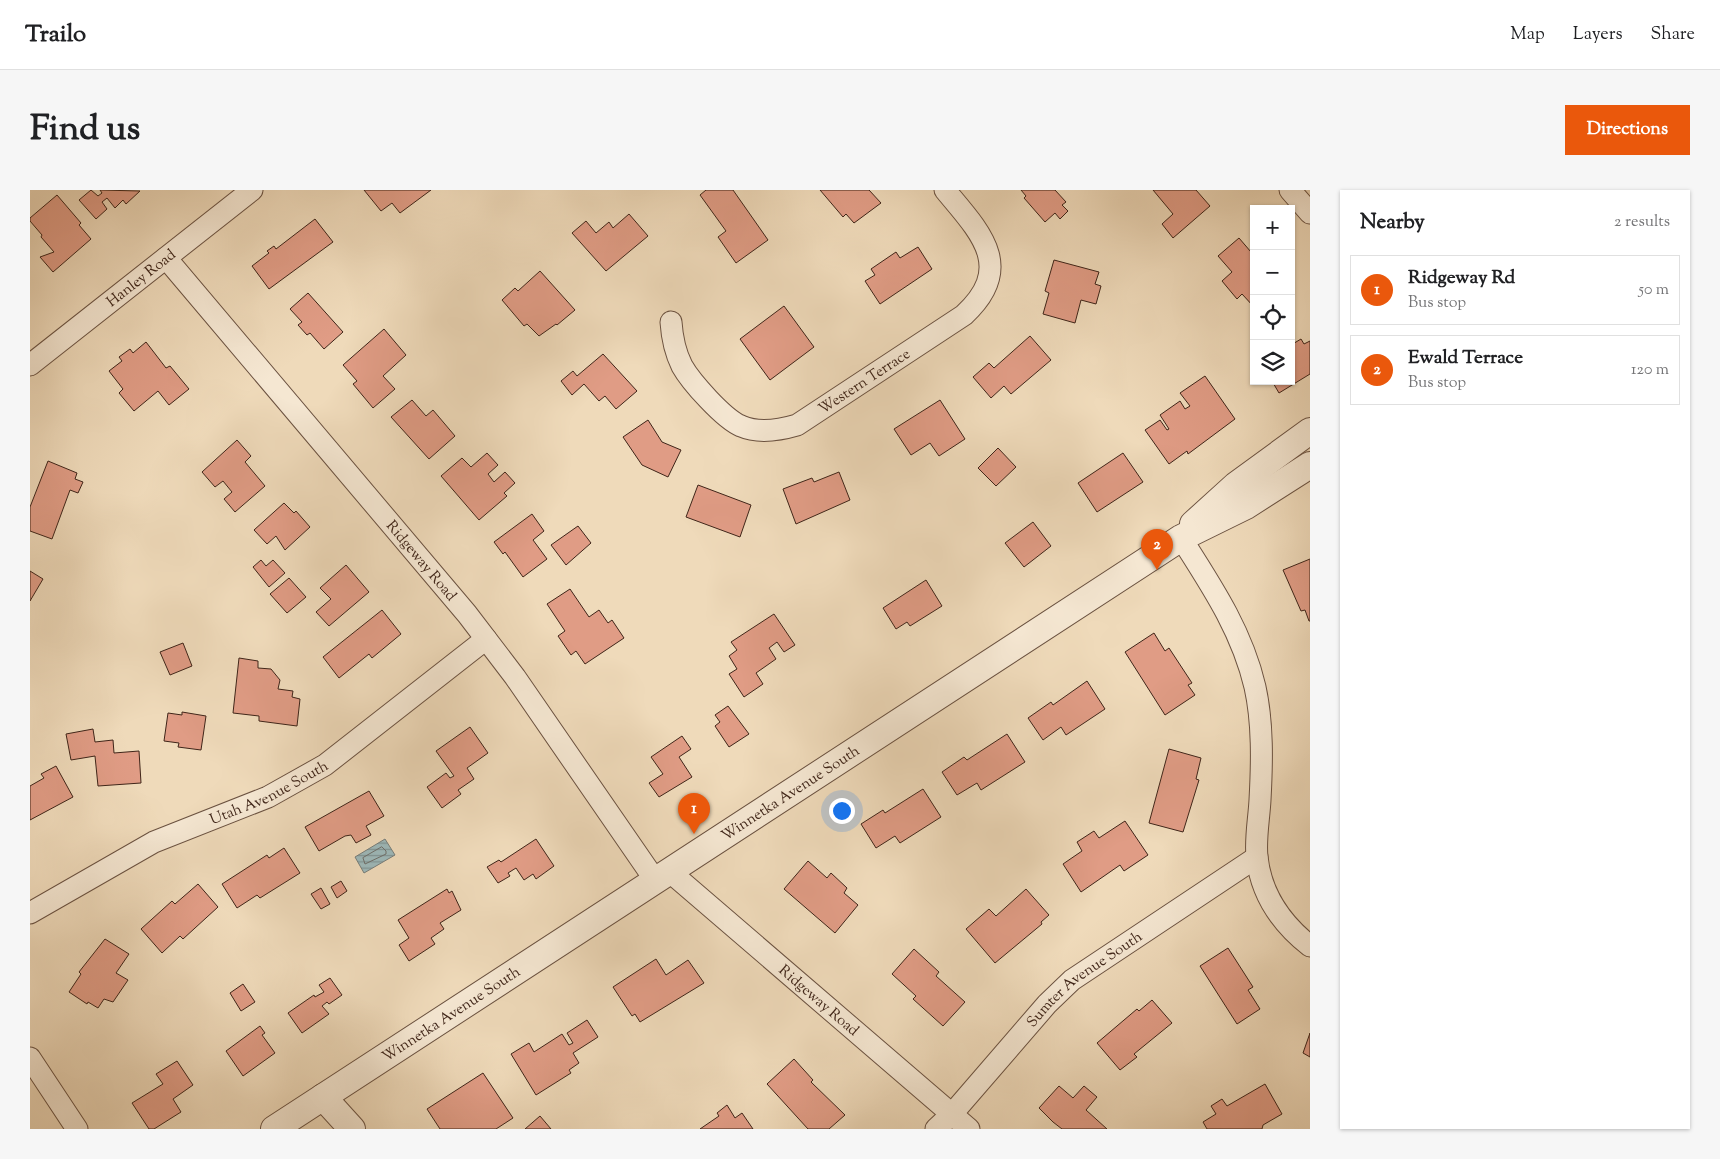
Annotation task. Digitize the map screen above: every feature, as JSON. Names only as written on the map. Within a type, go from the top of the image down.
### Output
[{"type":"street","name":"Hanley Road","points":[[30,364],[252,190]]},
{"type":"street","name":"Western Terrace","points":[[671,322],[673,343],[683,367],[715,406],[727,417],[740,426],[754,430],[770,430],[797,425],[964,315],[975,305],[983,293],[991,268],[987,245],[976,226],[945,190]]},
{"type":"street","points":[[1290,190],[1310,213]]},
{"type":"street","name":"Ridgeway Road","points":[[166,258],[467,614],[662,876],[969,1129]]},
{"type":"street","name":"Winnetka Avenue South","points":[[1181,538],[1202,514],[1310,431]]},
{"type":"street","name":"Winnetka Avenue South","points":[[274,1129],[1181,538],[1246,506],[1310,465]]},
{"type":"street","points":[[1181,538],[1234,626],[1243,647],[1254,682],[1261,752],[1257,857],[1264,883],[1277,913],[1310,946]]},
{"type":"street","name":"Utah Avenue South","points":[[30,913],[154,842],[268,797],[325,765],[486,639]]},
{"type":"street","name":"Sumter Avenue South","points":[[936,1129],[952,1114],[1066,985],[1084,971],[1257,857]]},
{"type":"street","points":[[30,1058],[77,1129]]},
{"type":"street","points":[[323,1097],[352,1129]]},
{"type":"water","points":[[385,839],[395,855],[364,873],[355,857]]},
{"type":"building","points":[[91,190],[98,196],[102,193],[100,190],[140,191],[126,204],[123,200],[115,208],[107,198],[102,202],[107,209],[96,219],[79,200]]},
{"type":"building","points":[[364,190],[431,190],[400,213],[392,203],[381,211]]},
{"type":"building","points":[[706,190],[733,190],[768,240],[736,263],[718,237],[726,231],[700,195]]},
{"type":"building","points":[[820,190],[869,190],[881,203],[854,223],[846,214],[843,217]]},
{"type":"building","points":[[1021,190],[1055,190],[1066,202],[1062,205],[1068,211],[1060,219],[1055,213],[1045,222],[1024,198],[1026,196]]},
{"type":"building","points":[[1153,190],[1196,190],[1210,206],[1173,238],[1162,224],[1173,214]]},
{"type":"building","points":[[57,195],[81,223],[79,225],[91,239],[53,272],[40,257],[54,252],[41,237],[42,235],[30,221],[30,218]]},
{"type":"building","points":[[629,214],[648,236],[606,271],[572,233],[586,221],[596,233],[609,222],[613,228]]},
{"type":"building","points":[[315,219],[333,242],[269,289],[252,266],[269,253],[267,251],[274,246],[276,249]]},
{"type":"building","points":[[1239,238],[1250,251],[1250,303],[1242,294],[1237,299],[1222,281],[1232,272],[1218,256]]},
{"type":"building","points":[[918,247],[932,269],[880,304],[865,281],[875,275],[871,269],[896,252],[900,258]]},
{"type":"building","points":[[1054,260],[1099,272],[1095,284],[1101,286],[1096,304],[1081,300],[1075,323],[1043,314],[1049,293],[1045,291]]},
{"type":"building","points":[[540,271],[575,310],[557,325],[539,336],[527,324],[524,326],[502,300],[515,288],[518,291]]},
{"type":"building","points":[[308,293],[343,332],[324,349],[310,333],[307,335],[298,325],[302,322],[290,309]]},
{"type":"building","points":[[784,306],[814,347],[770,380],[740,339]]},
{"type":"building","points":[[384,329],[406,355],[383,376],[395,389],[373,408],[353,384],[357,381],[343,365]]},
{"type":"building","points":[[1030,336],[1051,360],[1011,394],[1004,386],[991,398],[973,377],[989,363],[994,368]]},
{"type":"building","points":[[1301,339],[1304,344],[1310,341],[1310,374],[1295,383],[1295,343]]},
{"type":"building","points":[[146,342],[166,368],[170,366],[189,389],[169,405],[158,391],[134,411],[119,393],[123,389],[109,371],[122,361],[119,357],[130,349],[133,353]]},
{"type":"building","points":[[603,354],[637,391],[616,409],[605,396],[599,401],[584,384],[572,395],[561,381],[573,371],[577,376]]},
{"type":"building","points":[[1205,376],[1235,419],[1188,454],[1187,451],[1169,464],[1145,430],[1160,420],[1167,430],[1169,429],[1160,415],[1180,401],[1185,409],[1190,406],[1180,393]]},
{"type":"building","points":[[1274,385],[1292,385],[1279,393]]},
{"type":"building","points":[[412,400],[426,416],[433,410],[455,436],[429,459],[391,417]]},
{"type":"building","points":[[940,400],[965,439],[939,456],[930,443],[911,455],[894,429]]},
{"type":"building","points":[[648,420],[662,442],[681,450],[668,477],[642,465],[623,437]]},
{"type":"building","points":[[237,440],[251,456],[245,462],[265,486],[235,512],[224,499],[232,492],[223,481],[215,487],[202,472]]},
{"type":"building","points":[[998,448],[1016,467],[996,486],[978,468]]},
{"type":"building","points":[[487,453],[498,465],[488,474],[494,482],[505,472],[515,483],[504,493],[507,496],[479,520],[441,476],[462,458],[471,467]]},
{"type":"building","points":[[1123,453],[1143,482],[1097,512],[1078,483]]},
{"type":"building","points":[[48,461],[77,473],[75,479],[83,482],[78,493],[70,490],[52,539],[30,531],[30,507]]},
{"type":"building","points":[[839,472],[850,500],[796,524],[783,489],[812,478],[814,482]]},
{"type":"building","points":[[698,485],[751,505],[740,537],[686,517]]},
{"type":"building","points":[[284,503],[294,513],[296,511],[310,527],[285,550],[276,536],[267,544],[254,530]]},
{"type":"building","points":[[532,514],[544,531],[533,540],[547,559],[523,577],[505,552],[503,554],[494,542]]},
{"type":"building","points":[[1033,522],[1051,546],[1024,567],[1005,543]]},
{"type":"building","points":[[578,526],[591,543],[566,565],[551,545]]},
{"type":"building","points":[[1310,559],[1309,621],[1305,610],[1301,611],[1283,570]]},
{"type":"building","points":[[261,560],[266,566],[273,560],[285,573],[269,587],[253,567]]},
{"type":"building","points":[[346,565],[369,592],[329,626],[316,612],[331,599],[320,588]]},
{"type":"building","points":[[30,571],[43,579],[30,601]]},
{"type":"building","points":[[289,578],[306,597],[287,613],[270,594]]},
{"type":"building","points":[[926,580],[942,606],[910,626],[907,622],[896,629],[883,608]]},
{"type":"building","points":[[570,589],[589,617],[599,610],[608,623],[612,620],[624,638],[585,664],[576,651],[571,655],[558,636],[565,631],[547,604]]},
{"type":"building","points":[[382,610],[401,634],[372,658],[369,654],[339,678],[323,657]]},
{"type":"building","points":[[774,614],[795,645],[784,652],[777,642],[769,648],[776,659],[756,673],[763,684],[744,697],[729,674],[737,669],[729,656],[737,650],[731,642]]},
{"type":"building","points":[[1154,633],[1165,651],[1169,648],[1192,683],[1188,685],[1195,695],[1165,715],[1125,652]]},
{"type":"building","points":[[183,643],[192,666],[170,675],[160,652]]},
{"type":"building","points":[[239,658],[258,661],[258,668],[271,669],[280,680],[278,689],[293,691],[292,697],[300,699],[297,726],[259,721],[259,716],[233,713]]},
{"type":"building","points":[[1087,681],[1105,709],[1066,735],[1061,727],[1043,740],[1028,718],[1051,702],[1053,705]]},
{"type":"building","points":[[728,706],[749,734],[729,747],[715,726],[720,722],[715,715]]},
{"type":"building","points":[[182,712],[206,716],[201,750],[178,747],[179,743],[164,741],[168,713],[182,715]]},
{"type":"building","points":[[470,727],[488,753],[467,768],[474,779],[458,790],[461,794],[442,808],[427,787],[446,773],[450,778],[454,776],[436,751]]},
{"type":"building","points":[[93,729],[95,742],[113,740],[114,753],[139,751],[141,783],[98,786],[95,756],[71,760],[66,734]]},
{"type":"building","points":[[1007,734],[1025,762],[981,790],[977,783],[957,795],[942,772],[964,757],[967,760]]},
{"type":"building","points":[[682,736],[691,749],[679,757],[692,777],[659,797],[649,783],[663,774],[651,757]]},
{"type":"building","points":[[1169,749],[1201,758],[1196,779],[1199,780],[1183,832],[1149,823]]},
{"type":"building","points":[[56,766],[73,797],[30,820],[30,786],[44,778],[41,774]]},
{"type":"building","points":[[923,789],[941,817],[900,843],[895,836],[876,848],[861,824],[883,810],[885,813]]},
{"type":"building","points":[[369,791],[384,816],[366,826],[371,835],[356,843],[351,835],[345,836],[319,851],[305,827]]},
{"type":"building","points":[[1125,821],[1148,855],[1124,871],[1120,865],[1081,892],[1063,864],[1082,851],[1077,842],[1094,831],[1099,838]]},
{"type":"building","points":[[536,839],[554,866],[536,879],[533,874],[524,880],[516,868],[508,873],[510,876],[498,883],[487,867],[499,860],[501,862]]},
{"type":"building","points":[[284,848],[300,873],[260,898],[257,895],[237,908],[222,884],[267,855],[269,858]]},
{"type":"building","points":[[808,861],[827,878],[831,873],[847,888],[844,893],[858,905],[835,933],[784,889]]},
{"type":"building","points":[[341,881],[347,891],[337,898],[331,887]]},
{"type":"building","points":[[198,884],[218,907],[183,939],[180,936],[162,953],[141,929],[172,901],[175,904]]},
{"type":"building","points":[[321,888],[330,904],[321,909],[311,894]]},
{"type":"building","points":[[447,889],[449,893],[452,891],[461,910],[440,923],[444,929],[431,938],[435,944],[409,961],[399,945],[409,938],[398,920]]},
{"type":"building","points":[[1026,889],[1049,915],[1041,922],[1042,924],[995,963],[966,929],[989,909],[996,916]]},
{"type":"building","points":[[105,939],[129,954],[116,973],[128,980],[113,1002],[104,999],[98,1008],[88,1002],[87,1004],[69,992],[81,974],[79,972]]},
{"type":"building","points":[[1228,948],[1253,987],[1248,990],[1260,1009],[1237,1024],[1200,966]]},
{"type":"building","points":[[914,949],[939,972],[936,976],[965,1002],[943,1026],[913,999],[916,996],[892,974]]},
{"type":"building","points":[[656,959],[666,975],[688,960],[704,983],[640,1022],[635,1014],[632,1016],[613,987]]},
{"type":"building","points":[[330,978],[342,995],[329,1004],[327,1002],[322,1006],[329,1014],[302,1033],[288,1013],[314,995],[315,997],[324,992],[319,985]]},
{"type":"building","points":[[243,984],[255,1002],[241,1011],[230,993]]},
{"type":"building","points":[[1152,1000],[1172,1023],[1134,1054],[1137,1057],[1120,1070],[1097,1043],[1137,1009],[1139,1011]]},
{"type":"building","points":[[587,1020],[598,1037],[573,1053],[579,1063],[569,1070],[571,1073],[536,1095],[511,1054],[529,1043],[534,1052],[562,1034],[569,1045],[573,1043],[567,1033]]},
{"type":"building","points":[[260,1026],[265,1033],[262,1035],[275,1053],[243,1076],[226,1051]]},
{"type":"building","points":[[1310,1033],[1310,1057],[1303,1053]]},
{"type":"building","points":[[794,1059],[813,1080],[811,1082],[845,1115],[829,1129],[808,1129],[767,1084]]},
{"type":"building","points":[[177,1061],[193,1085],[173,1099],[181,1112],[154,1129],[149,1129],[132,1103],[163,1084],[156,1074]]},
{"type":"building","points":[[483,1073],[513,1118],[496,1129],[440,1129],[427,1109]]},
{"type":"building","points":[[1265,1084],[1282,1114],[1263,1125],[1262,1129],[1207,1129],[1203,1122],[1216,1114],[1211,1106],[1222,1099],[1227,1106]]},
{"type":"building","points":[[1059,1086],[1073,1098],[1084,1086],[1097,1097],[1086,1110],[1107,1129],[1062,1129],[1053,1122],[1039,1108]]},
{"type":"building","points":[[727,1105],[735,1118],[742,1113],[753,1129],[700,1129],[719,1116],[717,1113]]},
{"type":"building","points":[[540,1116],[551,1129],[525,1129]]},
{"type":"place","name":"Ewald Terrace","points":[[1157,570]]},
{"type":"place","name":"Ridgeway Rd","points":[[694,834]]}]
